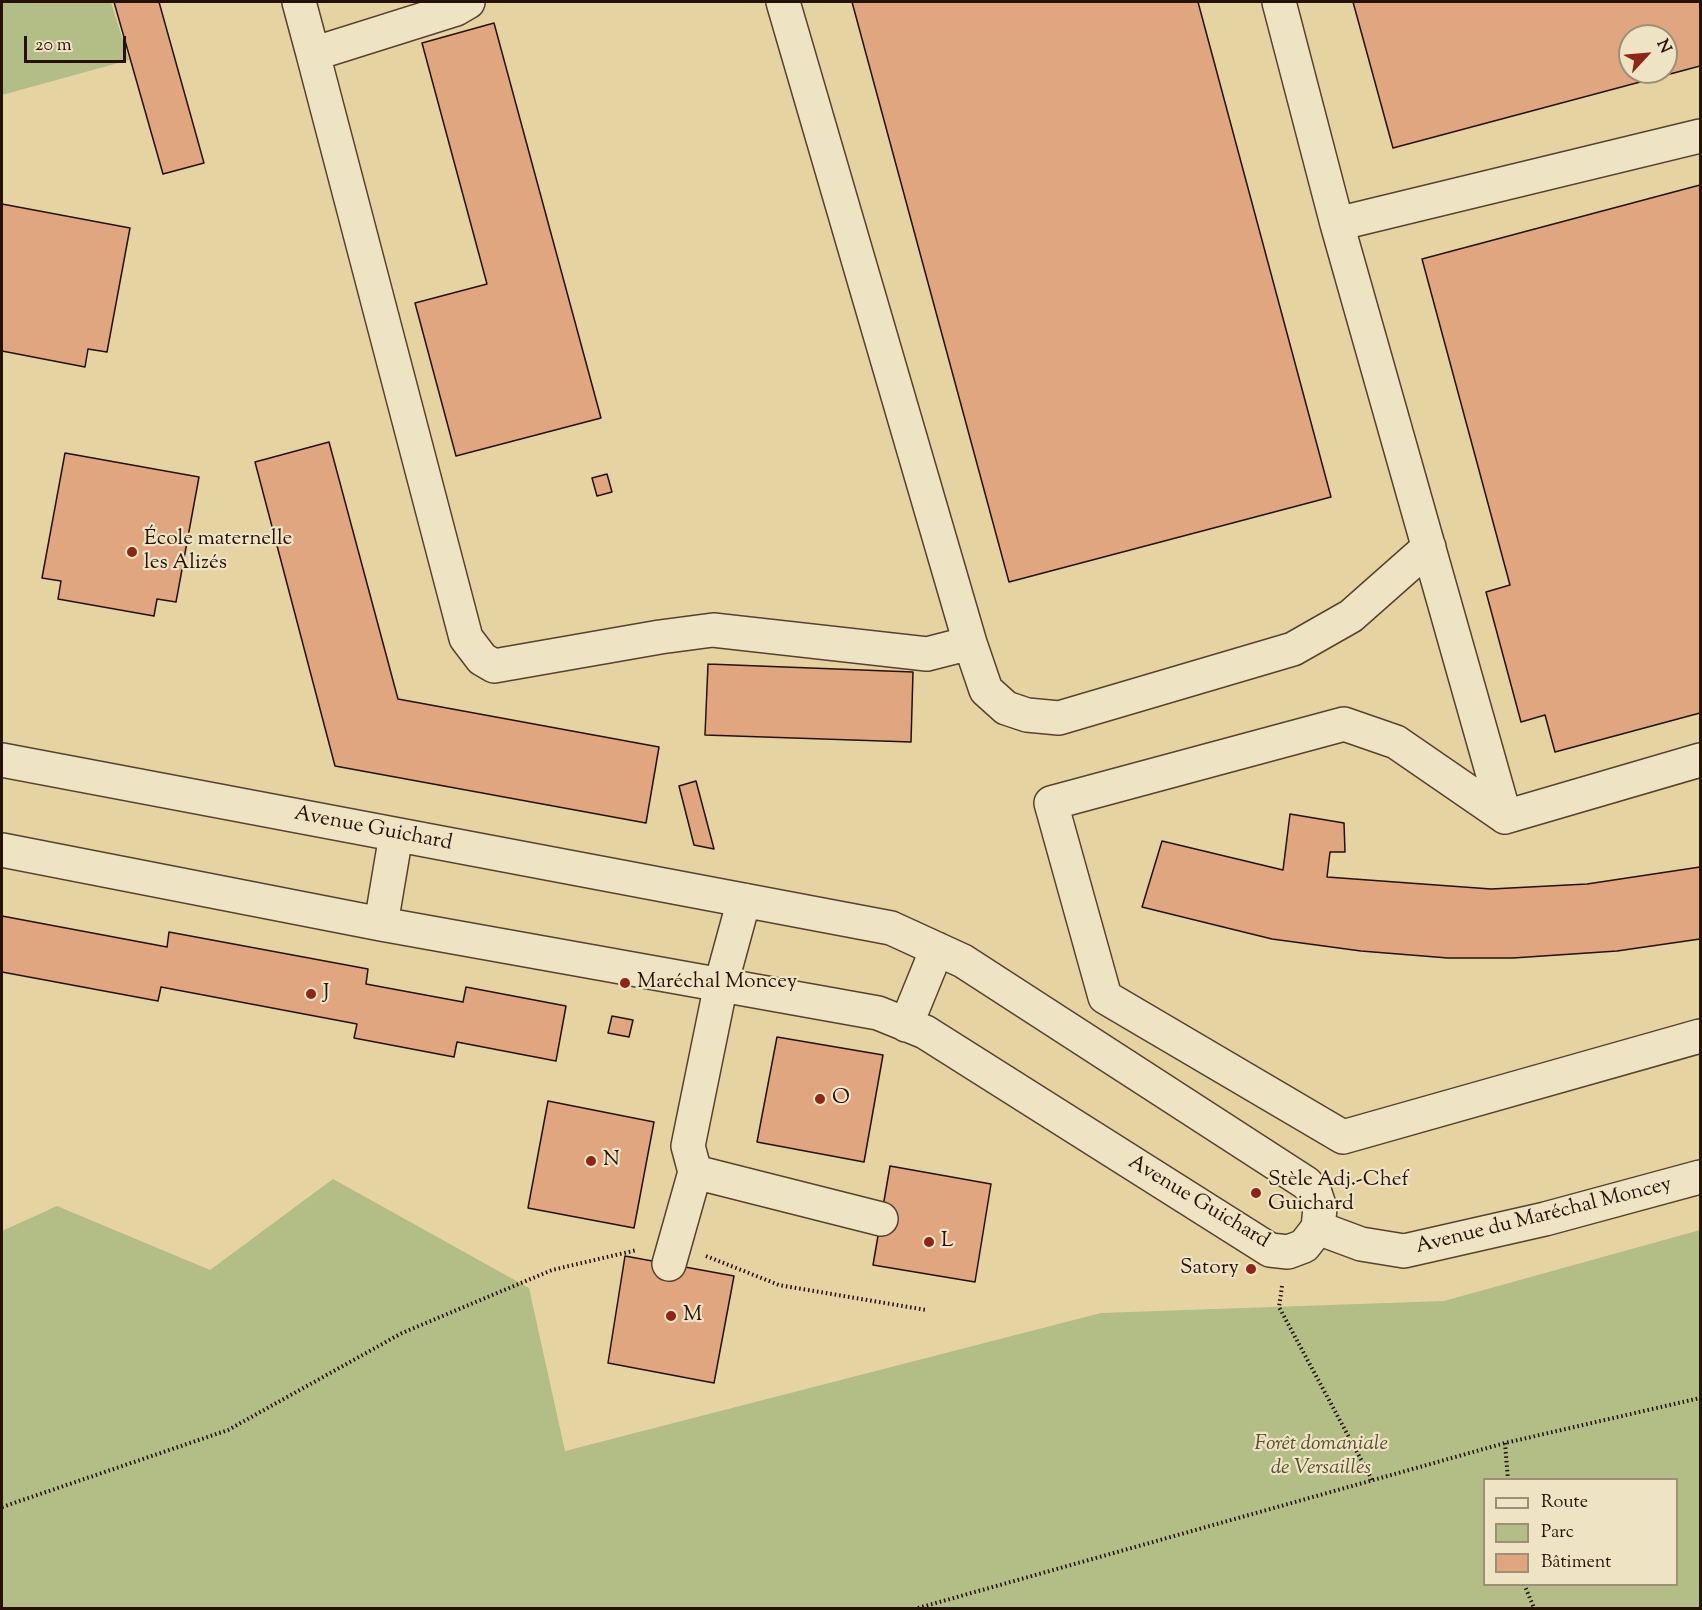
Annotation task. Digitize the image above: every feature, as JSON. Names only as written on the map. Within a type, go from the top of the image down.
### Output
[{"type":"street","points":[[299,2],[466,638],[482,659],[495,666],[660,636],[713,630],[927,654],[970,643]]},
{"type":"street","points":[[313,54],[456,9],[468,2]]},
{"type":"street","points":[[783,2],[970,643],[986,690],[1006,708],[1026,715],[1059,718],[1293,649],[1351,616],[1429,546]]},
{"type":"street","points":[[1278,2],[1337,224],[1505,817]]},
{"type":"street","points":[[1337,224],[1701,136]]},
{"type":"street","points":[[1505,817],[1396,742],[1344,724],[1051,803],[1105,997],[1343,1137],[1701,1036]]},
{"type":"street","name":"Avenue Guichard","points":[[2,760],[891,928],[963,961],[1306,1183],[1315,1193],[1320,1208],[1318,1228],[1304,1246],[1288,1252],[1270,1250],[925,1032],[878,1012],[381,924],[2,850]]},
{"type":"street","points":[[1505,817],[1701,760]]},
{"type":"street","points":[[381,924],[396,835]]},
{"type":"street","points":[[672,1252],[695,1172],[688,1146],[721,984],[744,900]]},
{"type":"street","points":[[906,1025],[936,949]]},
{"type":"street","points":[[695,1172],[881,1219]]},
{"type":"street","name":"Avenue du Maréchal Moncey","points":[[1318,1228],[1361,1244],[1404,1251],[1545,1219],[1701,1177]]},
{"type":"path","points":[[2,1507],[228,1430],[402,1333],[552,1270],[672,1252],[711,1259],[779,1285],[926,1310]]},
{"type":"path","points":[[1288,1252],[1279,1307],[1372,1480]]},
{"type":"path","points":[[918,1608],[1505,1443],[1701,1398]]},
{"type":"path","points":[[1505,1443],[1508,1478]]},
{"type":"path","points":[[1525,1586],[1534,1608]]},
{"type":"green space","points":[[2,2],[111,2],[129,60],[2,95]]},
{"type":"green space","name":"Forêt domaniale de Versailles","points":[[333,1179],[529,1288],[565,1451],[1101,1313],[1444,1301],[1700,1230],[1700,1608],[2,1608],[2,1231],[57,1206],[210,1270]]},
{"type":"building","points":[[114,2],[159,2],[204,163],[163,174]]},
{"type":"building","points":[[852,2],[1198,2],[1331,497],[1009,582]]},
{"type":"building","points":[[1353,2],[1700,2],[1700,66],[1678,72],[1678,24],[1618,24],[1618,84],[1633,84],[1393,148]]},
{"type":"building","points":[[494,23],[601,418],[456,456],[415,303],[487,284],[422,43]]},
{"type":"building","points":[[1700,185],[1700,713],[1555,752],[1545,715],[1521,722],[1486,592],[1510,585],[1422,259]]},
{"type":"building","points":[[2,204],[130,228],[107,352],[88,349],[85,367],[2,351]]},
{"type":"building","points":[[329,442],[398,699],[659,747],[646,823],[335,766],[255,462]]},
{"type":"building","points":[[65,453],[199,477],[176,602],[157,599],[154,616],[58,599],[61,581],[42,578]]},
{"type":"building","points":[[607,474],[612,492],[597,496],[592,478]]},
{"type":"building","points":[[708,664],[913,672],[911,742],[705,735]]},
{"type":"building","points":[[696,781],[714,849],[694,845],[679,786]]},
{"type":"building","points":[[1290,814],[1344,823],[1345,852],[1330,852],[1327,877],[1491,889],[1587,884],[1700,867],[1700,939],[1617,951],[1513,958],[1448,958],[1361,951],[1272,939],[1142,907],[1162,841],[1283,870]]},
{"type":"building","name":"J","points":[[2,916],[167,947],[169,932],[368,969],[366,984],[463,1002],[466,987],[566,1006],[556,1061],[457,1042],[454,1057],[354,1038],[357,1024],[161,987],[158,1001],[2,972]]},
{"type":"building","points":[[612,1016],[633,1020],[629,1037],[608,1033]]},
{"type":"building","name":"O","points":[[777,1037],[883,1055],[864,1162],[757,1142]]},
{"type":"building","name":"N","points":[[548,1101],[654,1122],[634,1228],[528,1208]]},
{"type":"building","name":"L","points":[[890,1166],[991,1184],[975,1282],[873,1265]]},
{"type":"building","name":"M","points":[[625,1256],[734,1276],[714,1383],[608,1363]]},
{"type":"place","name":"École maternelle les Alizés","points":[[132,552]]},
{"type":"place","name":"Maréchal Moncey","points":[[625,983]]},
{"type":"place","name":"J","points":[[311,994]]},
{"type":"place","name":"O","points":[[820,1099]]},
{"type":"place","name":"N","points":[[591,1161]]},
{"type":"place","name":"Stèle Adj.-Chef Guichard","points":[[1256,1193]]},
{"type":"place","name":"L","points":[[929,1242]]},
{"type":"place","name":"Satory","points":[[1251,1269]]},
{"type":"place","name":"M","points":[[671,1316]]}]
